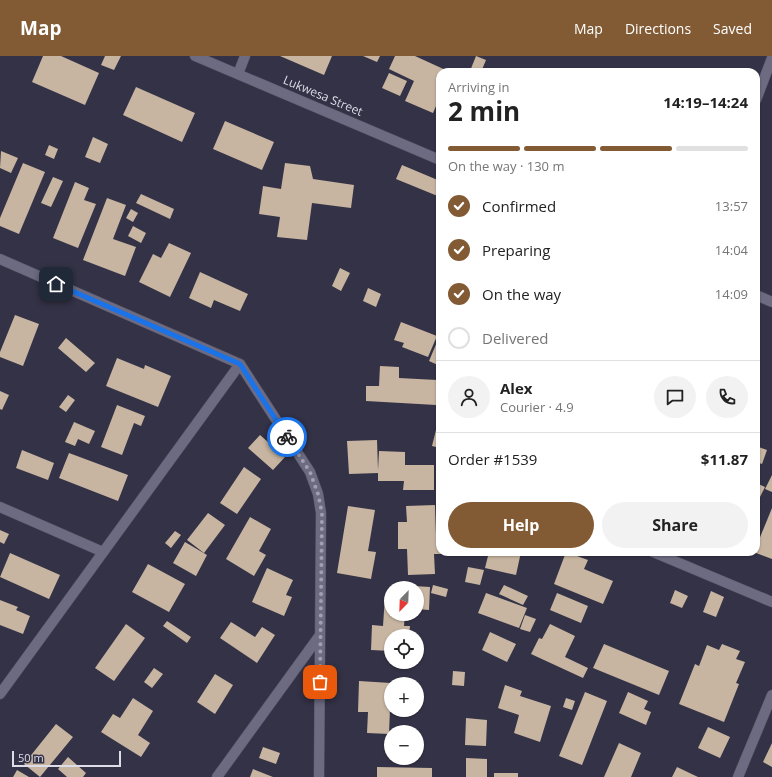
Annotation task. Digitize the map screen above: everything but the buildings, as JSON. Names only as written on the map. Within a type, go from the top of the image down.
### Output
[{"type":"street","name":"Lukwesa Street","points":[[195,56],[436,158]]},
{"type":"street","points":[[238,74],[245,56]]},
{"type":"street","points":[[760,90],[772,58]]},
{"type":"street","points":[[0,259],[240,364],[310,472],[318,494],[322,513],[319,777]]},
{"type":"street","points":[[760,297],[772,302]]},
{"type":"street","points":[[0,694],[240,364]]},
{"type":"street","points":[[0,507],[103,552]]},
{"type":"street","points":[[663,556],[772,602]]},
{"type":"street","points":[[217,777],[320,635]]},
{"type":"street","points":[[738,777],[772,695]]},
{"type":"way so far","points":[[287,437],[310,472],[318,494],[322,513],[320,682]]},
{"type":"route","points":[[56,284],[240,364],[287,437]]}]
